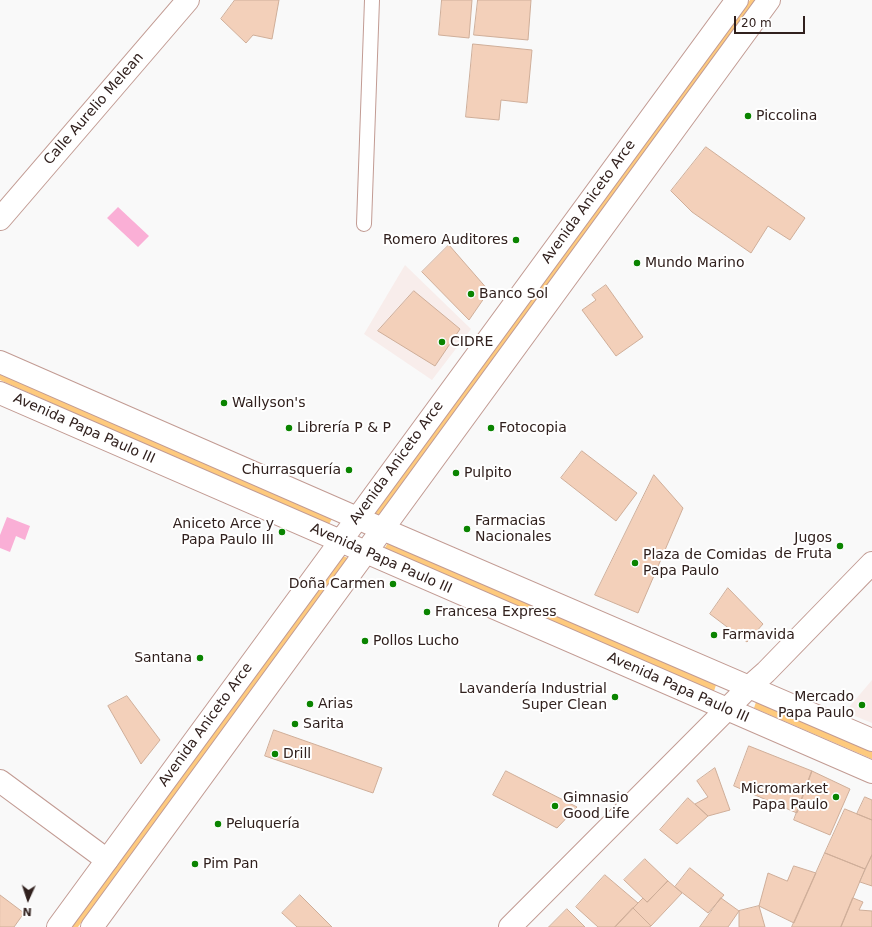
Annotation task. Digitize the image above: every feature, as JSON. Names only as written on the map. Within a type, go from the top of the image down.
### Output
[{"type":"main road","name":"Calle Aurelio Melean","points":[[0,219],[188,0]]},
{"type":"main road","name":"Avenida Aniceto Arce","points":[[58,927],[737,0]]},
{"type":"main road","name":"Avenida Aniceto Arce","points":[[92,927],[769,0]]},
{"type":"main road","name":"Avenida Papa Paulo III","points":[[0,362],[872,740]]},
{"type":"main road","name":"Avenida Papa Paulo III","points":[[0,392],[872,772]]},
{"type":"main road","points":[[510,927],[749,687],[766,672],[872,563]]},
{"type":"main road","points":[[0,781],[107,860]]},
{"type":"lane","points":[[364,224],[372,0]]},
{"type":"shaded area","points":[[750,0],[758,0],[381,516],[374,513]]},
{"type":"shaded area","points":[[118,207],[149,236],[138,247],[107,218]]},
{"type":"shaded area","points":[[405,265],[471,329],[432,380],[364,334]]},
{"type":"shaded area","points":[[0,371],[332,519],[328,526],[0,380]]},
{"type":"shaded area","points":[[7,517],[30,526],[25,540],[16,536],[10,552],[0,548],[0,535]]},
{"type":"shaded area","points":[[388,543],[716,685],[714,691],[384,549]]},
{"type":"shaded area","points":[[343,556],[348,558],[78,927],[71,927]]},
{"type":"shaded area","name":"Mercado Papa Paulo","points":[[872,680],[872,723],[845,712]]},
{"type":"shaded area","points":[[756,702],[872,752],[872,759],[754,708]]},
{"type":"building","points":[[235,0],[279,0],[272,39],[253,35],[246,43],[221,19]]},
{"type":"building","points":[[442,0],[472,0],[469,38],[439,35]]},
{"type":"building","points":[[478,0],[531,0],[528,40],[474,35]]},
{"type":"building","points":[[473,44],[532,50],[527,103],[501,100],[499,120],[466,117]]},
{"type":"building","points":[[706,147],[805,218],[790,240],[768,226],[751,253],[692,212],[671,191]]},
{"type":"building","points":[[449,245],[489,291],[469,320],[422,272]]},
{"type":"building","points":[[606,285],[643,337],[616,356],[582,310],[596,300],[592,295]]},
{"type":"building","points":[[414,291],[460,329],[435,366],[378,331]]},
{"type":"building","points":[[582,451],[637,493],[616,521],[561,478]]},
{"type":"building","name":"Plaza de Comidas Papa Paulo","points":[[654,475],[683,508],[638,613],[595,595]]},
{"type":"building","points":[[728,588],[763,624],[747,642],[710,614]]},
{"type":"building","points":[[127,696],[160,740],[141,764],[108,706]]},
{"type":"building","points":[[274,730],[382,768],[373,793],[265,756]]},
{"type":"building","points":[[749,746],[812,771],[797,813],[734,786]]},
{"type":"building","points":[[715,768],[730,810],[708,816],[695,804],[708,797],[697,781]]},
{"type":"building","points":[[506,771],[577,807],[557,828],[493,795]]},
{"type":"building","points":[[812,771],[850,789],[830,835],[794,820]]},
{"type":"building","points":[[865,797],[872,800],[872,820],[857,814]]},
{"type":"building","points":[[688,798],[708,816],[677,844],[660,830]]},
{"type":"building","points":[[845,809],[872,820],[872,855],[865,869],[825,853]]},
{"type":"building","points":[[825,853],[865,869],[841,927],[792,927]]},
{"type":"building","points":[[872,855],[872,886],[860,882]]},
{"type":"building","points":[[645,859],[668,881],[647,902],[624,880]]},
{"type":"building","points":[[794,866],[816,873],[794,923],[759,906],[768,873],[787,881]]},
{"type":"building","points":[[690,868],[724,895],[708,913],[675,887]]},
{"type":"building","points":[[605,875],[638,903],[615,927],[598,927],[576,907]]},
{"type":"building","points":[[668,881],[682,893],[651,926],[633,908],[643,898],[647,902]]},
{"type":"building","points":[[0,895],[24,913],[14,927],[0,927]]},
{"type":"building","points":[[300,895],[332,927],[297,927],[282,913]]},
{"type":"building","points":[[721,898],[739,911],[728,927],[700,927]]},
{"type":"building","points":[[853,898],[863,902],[859,910],[872,911],[872,927],[841,927]]},
{"type":"building","points":[[759,906],[765,927],[739,927],[739,911]]},
{"type":"building","points":[[633,908],[651,926],[615,927]]},
{"type":"building","points":[[567,909],[585,927],[549,927]]},
{"type":"place","name":"Piccolina","points":[[748,116]]},
{"type":"place","name":"Romero Auditores","points":[[516,240]]},
{"type":"place","name":"Mundo Marino","points":[[637,263]]},
{"type":"place","name":"Banco Sol","points":[[471,294]]},
{"type":"place","name":"CIDRE","points":[[442,342]]},
{"type":"place","name":"Wallyson's","points":[[224,403]]},
{"type":"place","name":"Librería P & P","points":[[289,428]]},
{"type":"place","name":"Fotocopia","points":[[491,428]]},
{"type":"place","name":"Churrasquería","points":[[349,470]]},
{"type":"place","name":"Pulpito","points":[[456,473]]},
{"type":"place","name":"Farmacias Nacionales","points":[[467,529]]},
{"type":"place","name":"Aniceto Arce y Papa Paulo III","points":[[282,532]]},
{"type":"place","name":"Jugos de Fruta","points":[[840,546]]},
{"type":"place","name":"Plaza de Comidas Papa Paulo","points":[[635,563]]},
{"type":"place","name":"Doña Carmen","points":[[393,584]]},
{"type":"place","name":"Francesa Express","points":[[427,612]]},
{"type":"place","name":"Farmavida","points":[[714,635]]},
{"type":"place","name":"Pollos Lucho","points":[[365,641]]},
{"type":"place","name":"Santana","points":[[200,658]]},
{"type":"place","name":"Lavandería Industrial Super Clean","points":[[615,697]]},
{"type":"place","name":"Arias","points":[[310,704]]},
{"type":"place","name":"Mercado Papa Paulo","points":[[862,705]]},
{"type":"place","name":"Sarita","points":[[295,724]]},
{"type":"place","name":"Drill","points":[[275,754]]},
{"type":"place","name":"Micromarket Papa Paulo","points":[[836,797]]},
{"type":"place","name":"Gimnasio Good Life","points":[[555,806]]},
{"type":"place","name":"Peluquería","points":[[218,824]]},
{"type":"place","name":"Pim Pan","points":[[195,864]]}]
